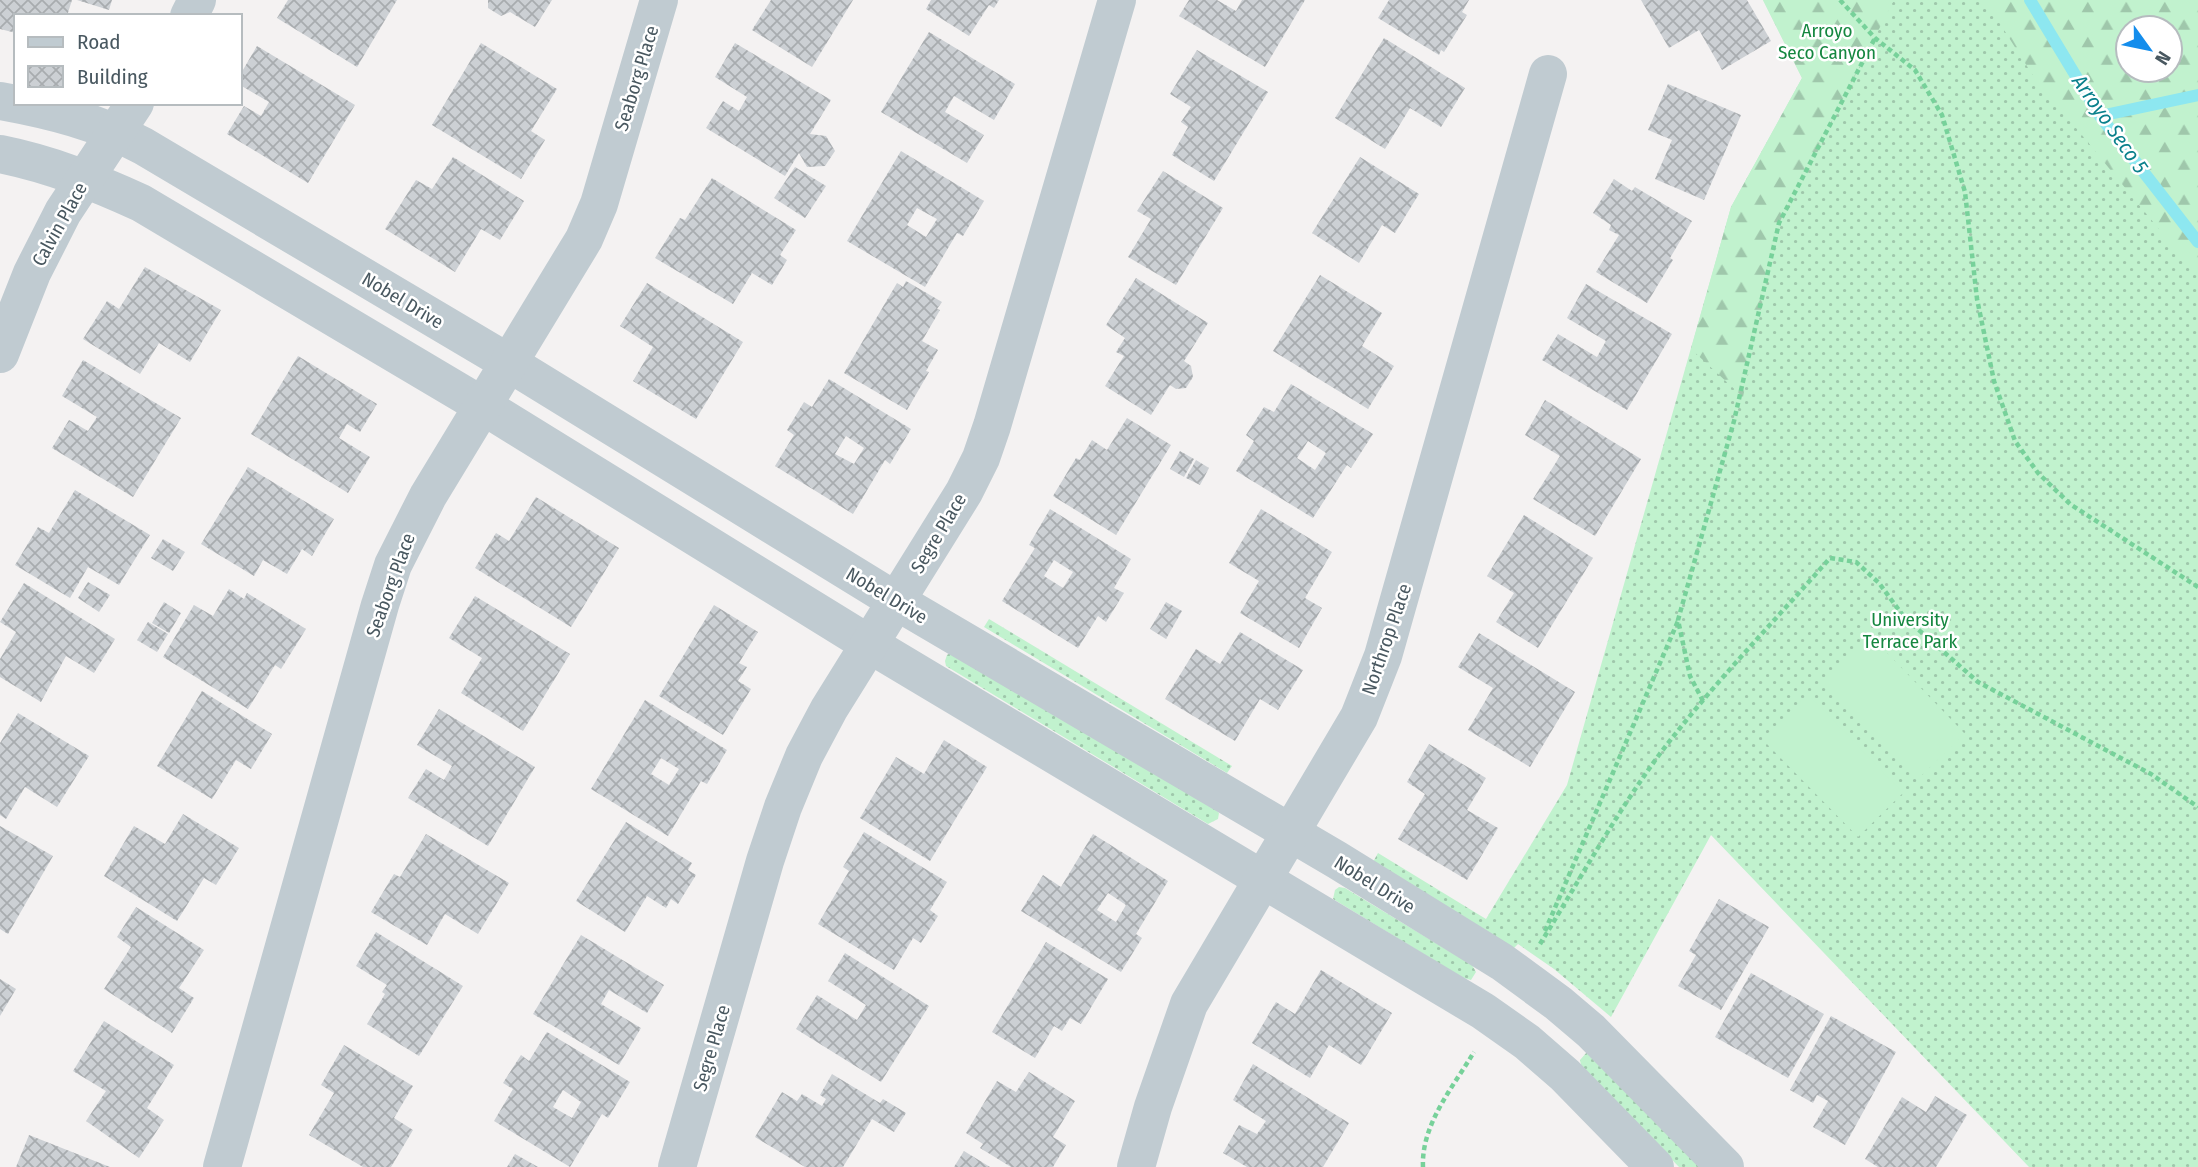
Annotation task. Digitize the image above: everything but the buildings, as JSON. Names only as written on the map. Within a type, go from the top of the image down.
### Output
[{"type":"street","name":"Seaborg Place","points":[[222,1167],[393,565],[428,496],[584,239],[599,204],[659,0]]},
{"type":"street","name":"Segre Place","points":[[677,1167],[765,861],[783,807],[814,734],[964,492],[989,437],[1117,0]]},
{"type":"street","name":"Northrop Place","points":[[1136,1167],[1153,1107],[1189,1004],[1359,717],[1383,656],[1548,74]]},
{"type":"street","name":"Nobel Drive","points":[[24,105],[125,117],[509,363],[896,601],[1291,833],[1502,962],[1558,1003],[1627,1066],[1725,1167]]},
{"type":"street","name":"Calvin Place","points":[[0,354],[32,273],[63,212],[125,117]]},
{"type":"street","points":[[0,154],[37,162],[85,178],[141,203],[483,406],[869,644],[1483,1011],[1527,1042],[1594,1102],[1654,1167]]},
{"type":"street","points":[[1527,1042],[1558,1003]]},
{"type":"path","points":[[1840,0],[1875,37],[1915,70],[1942,115],[1965,192],[1977,299],[1994,381],[2015,441],[2038,473],[2070,504],[2198,587]]},
{"type":"path","points":[[1875,37],[1779,223],[1734,421],[1678,620],[1537,948],[1660,754],[1703,701],[1830,558],[1856,562],[1879,583],[1904,617],[1978,682],[2151,775],[2198,807]]},
{"type":"path","points":[[1678,620],[1690,677],[1703,701]]},
{"type":"path","points":[[1423,1167],[1422,1153],[1434,1118],[1478,1045]]},
{"type":"green space","name":"University Terrace Park","points":[[1763,0],[2198,0],[2198,1167],[2029,1167],[1711,835],[1611,1017],[1554,969],[1518,944],[1514,948],[1373,862],[1378,853],[1486,919],[1567,785],[1731,207],[1802,78]]},
{"type":"green space","name":"Arroyo Seco Canyon","points":[[1763,0],[1894,0],[1779,223],[1743,397],[1691,349],[1731,207],[1802,78]]},
{"type":"green space","points":[[1985,0],[2198,0],[2198,277],[2032,74]]},
{"type":"green space","points":[[989,619],[1232,766],[1227,773],[984,627]]},
{"type":"green space","points":[[1870,635],[1965,734],[1919,778],[1823,679]]},
{"type":"green space","points":[[952,652],[1214,808],[1219,813],[1218,819],[1208,824],[946,666],[947,655]]},
{"type":"green space","points":[[1808,694],[1903,793],[1858,837],[1762,739]]},
{"type":"green space","points":[[1339,887],[1345,888],[1472,965],[1476,972],[1471,980],[1463,978],[1333,899],[1335,890]]},
{"type":"green space","points":[[1587,1052],[1702,1167],[1679,1167],[1581,1065],[1580,1060]]},
{"type":"waterway","name":"Arroyo Seco 5","points":[[2030,0],[2100,116],[2198,242]]},
{"type":"waterway","points":[[2100,116],[2198,95]]}]
